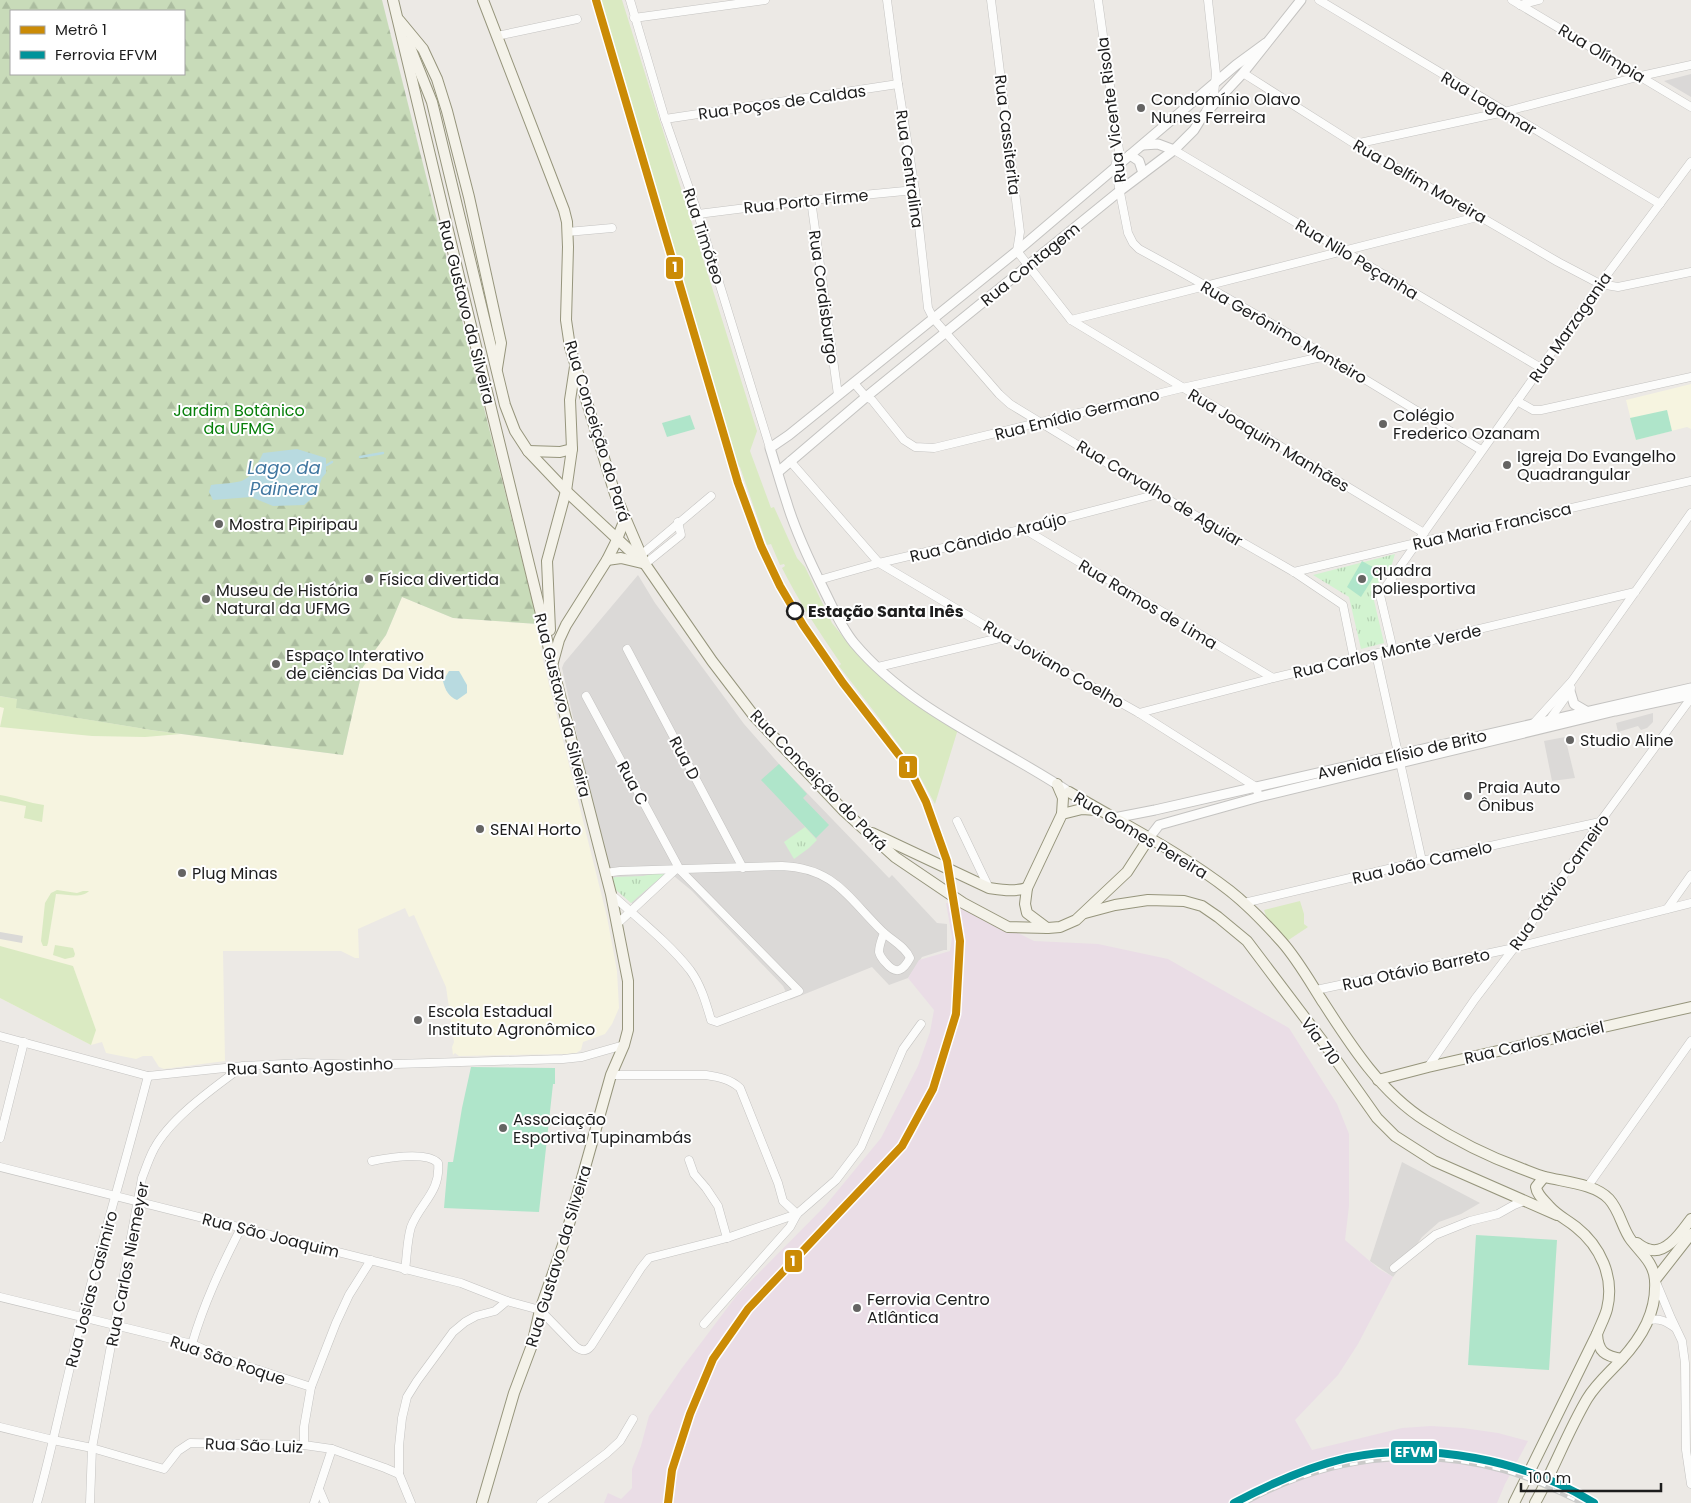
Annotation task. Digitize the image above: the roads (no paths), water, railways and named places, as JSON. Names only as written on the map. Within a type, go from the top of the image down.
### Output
[{"type":"main road","name":"Rua Gustavo da Silveira","points":[[393,0],[553,665],[611,894],[628,981],[628,1030],[624,1045],[611,1075],[564,1242],[540,1310],[532,1345],[514,1393],[482,1503]]},
{"type":"main road","name":"Rua Conceição do Pará","points":[[483,0],[564,210],[567,232],[566,320],[570,347],[615,494],[643,560],[712,661],[754,716],[800,766],[864,830],[895,858],[926,880],[963,903],[1008,927],[1048,928]]},
{"type":"main road","name":"Rua Gustavo da Silveira","points":[[397,17],[432,102],[504,405],[515,432],[528,451],[566,491],[617,539],[643,560]]},
{"type":"main road","points":[[553,665],[547,561],[566,491],[572,449],[570,400],[575,364]]},
{"type":"main road","points":[[528,451],[560,452],[572,449]]},
{"type":"main road","points":[[553,665],[562,632],[607,560],[625,519]]},
{"type":"main road","points":[[607,560],[621,558],[643,560]]},
{"type":"main road","points":[[1057,784],[1063,798],[1062,814],[1026,888],[1025,904],[1027,913],[1048,928],[1068,924],[1084,913],[1127,872],[1149,838]]},
{"type":"main road","name":"Rua Gomes Pereira","points":[[1069,792],[1174,852],[1211,877],[1244,903],[1285,945],[1346,1037],[1378,1080],[1396,1099],[1443,1131],[1518,1167],[1544,1176],[1588,1186],[1608,1198],[1619,1214],[1630,1239],[1649,1262],[1655,1280]]},
{"type":"main road","points":[[1062,814],[1082,809],[1100,811]]},
{"type":"main road","points":[[864,830],[989,888],[1006,891],[1017,891],[1026,888]]},
{"type":"main road","name":"Via 710","points":[[1084,913],[1115,905],[1148,900],[1184,901],[1202,906],[1247,941],[1377,1118],[1394,1136],[1434,1161],[1557,1215]]},
{"type":"main road","name":"Rua Carlos Maciel","points":[[1378,1080],[1691,1007]]},
{"type":"main road","points":[[1514,1503],[1597,1334],[1607,1309],[1609,1287],[1601,1255],[1591,1240],[1575,1226],[1557,1215],[1537,1192],[1536,1187],[1544,1176]]},
{"type":"main road","points":[[1630,1239],[1648,1250],[1657,1250],[1665,1247],[1678,1236],[1691,1219]]},
{"type":"main road","points":[[1535,1503],[1585,1402],[1600,1382],[1622,1359],[1649,1320],[1654,1305],[1655,1280],[1691,1234]]},
{"type":"main road","points":[[1597,1334],[1597,1342],[1604,1353],[1622,1359]]},
{"type":"street","name":"Rua Timóteo","points":[[630,0],[665,119],[698,214],[778,472]]},
{"type":"street","points":[[634,18],[765,0]]},
{"type":"street","name":"Rua Centralina","points":[[887,0],[915,190],[928,308],[933,318],[946,333]]},
{"type":"street","name":"Rua Cassiterita","points":[[991,0],[1020,232],[1017,251]]},
{"type":"street","name":"Rua Vicente Risola","points":[[1098,0],[1119,150],[1115,167],[1120,190]]},
{"type":"street","points":[[1202,118],[1214,94],[1216,74],[1208,0]]},
{"type":"street","name":"Rua Contagem","points":[[778,472],[866,397],[1120,190],[1174,150],[1244,73],[1301,0]]},
{"type":"street","name":"Rua Lagamar","points":[[1319,0],[1660,204]]},
{"type":"street","name":"Rua Olímpia","points":[[1512,0],[1691,107]]},
{"type":"street","points":[[1520,5],[1539,0]]},
{"type":"street","points":[[497,36],[578,20]]},
{"type":"street","name":"Rua Contagem","points":[[770,448],[854,383],[1017,251],[1141,145],[1266,43]]},
{"type":"street","points":[[1355,144],[1504,112],[1641,76],[1691,65]]},
{"type":"street","name":"Rua Delfim Moreira","points":[[1244,73],[1355,144],[1558,262],[1600,284]]},
{"type":"street","name":"Rua Poços de Caldas","points":[[665,119],[898,84]]},
{"type":"street","points":[[1141,145],[1158,144],[1174,150]]},
{"type":"street","name":"Rua Nilo Peçanha","points":[[1174,150],[1542,368]]},
{"type":"street","points":[[1130,155],[1138,161],[1143,173]]},
{"type":"street","name":"Rua Marzagania","points":[[1393,650],[1380,595],[1600,284],[1687,171],[1691,162]]},
{"type":"street","name":"Rua Porto Firme","points":[[698,214],[915,190]]},
{"type":"street","name":"Rua Gerônimo Monteiro","points":[[1120,190],[1128,233],[1133,243],[1139,249],[1205,285],[1326,356],[1481,450]]},
{"type":"street","name":"Rua Cordisburgo","points":[[811,200],[838,395]]},
{"type":"street","points":[[1071,320],[1481,216]]},
{"type":"street","points":[[567,232],[612,228]]},
{"type":"street","points":[[1017,251],[1028,266]]},
{"type":"street","name":"Rua Joaquim Manhães","points":[[1028,266],[1071,320],[1424,533]]},
{"type":"street","points":[[1600,284],[1618,287],[1691,272]]},
{"type":"street","name":"Rua Carvalho de Aguiar","points":[[946,333],[1010,404],[1158,494],[1294,572],[1343,605],[1354,659]]},
{"type":"street","name":"Rua Emídio Germano","points":[[854,383],[866,397],[872,400],[904,440],[915,447],[934,448],[1182,388],[1326,356]]},
{"type":"street","points":[[1518,401],[1533,410],[1541,410],[1691,377]]},
{"type":"street","name":"Rua Joviano Coelho","points":[[790,461],[879,563],[1004,637],[1139,713],[1256,787]]},
{"type":"street","name":"Rua Gomes Pereira","points":[[778,472],[787,504],[819,580],[843,627],[854,642],[908,693],[988,745],[1069,792]]},
{"type":"street","name":"Rua Maria Francisca","points":[[1294,572],[1416,542],[1691,481]]},
{"type":"street","name":"Rua Cândido Araújo","points":[[819,580],[879,563],[1024,529],[1158,494]]},
{"type":"street","points":[[643,560],[681,535],[678,522],[711,496]]},
{"type":"street","points":[[1534,723],[1572,681],[1691,513]]},
{"type":"street","name":"Rua Ramos de Lima","points":[[1024,529],[1273,678]]},
{"type":"street","name":"Rua Carlos Monte Verde","points":[[1139,713],[1273,678],[1635,592]]},
{"type":"street","points":[[878,666],[1004,637]]},
{"type":"street","name":"Rua D","points":[[627,648],[743,868]]},
{"type":"street","points":[[1376,654],[1422,861]]},
{"type":"street","points":[[1544,728],[1570,691],[1572,681]]},
{"type":"street","name":"Avenida Elísio de Brito","points":[[1149,838],[1159,825],[1258,797],[1534,723],[1691,688]]},
{"type":"street","points":[[1570,691],[1574,704],[1586,711]]},
{"type":"street","name":"Rua C","points":[[586,696],[677,870],[799,991],[716,1022],[711,1020],[700,987],[690,970],[630,912]]},
{"type":"street","name":"Avenida Elísio de Brito","points":[[1114,818],[1691,696]]},
{"type":"street","name":"Rua Otávio Carneiro","points":[[1428,1067],[1691,696]]},
{"type":"street","points":[[1256,787],[1258,797]]},
{"type":"street","points":[[957,821],[989,888]]},
{"type":"street","name":"Rua João Camelo","points":[[1244,903],[1600,822]]},
{"type":"street","points":[[605,873],[782,866],[809,869],[844,890],[884,932],[899,944],[910,958],[900,970],[890,968],[879,952],[884,932]]},
{"type":"street","points":[[616,924],[677,870]]},
{"type":"street","points":[[1667,909],[1691,875]]},
{"type":"street","points":[[611,894],[630,912]]},
{"type":"street","name":"Rua Otávio Barreto","points":[[1316,990],[1514,948],[1691,903]]},
{"type":"street","points":[[704,1324],[790,1226],[797,1214],[836,1180],[856,1156],[902,1049],[921,1024]]},
{"type":"street","name":"Rua Santo Agostinho","points":[[0,1036],[148,1076],[244,1066],[304,1063],[363,1065],[563,1059],[582,1057],[624,1045]]},
{"type":"street","points":[[0,1138],[24,1042]]},
{"type":"street","points":[[1588,1186],[1691,1042]]},
{"type":"street","name":"Rua Carlos Niemeyer","points":[[90,1503],[92,1448],[139,1203],[142,1178],[154,1148],[175,1121],[219,1084],[244,1066]]},
{"type":"street","points":[[611,1075],[706,1075],[718,1076],[734,1082],[740,1088],[778,1183],[783,1201],[797,1214]]},
{"type":"street","name":"Rua Josias Casimiro","points":[[37,1503],[82,1318],[148,1076]]},
{"type":"street","points":[[372,1161],[398,1156],[431,1158],[438,1163],[438,1178],[434,1190],[412,1226],[405,1270]]},
{"type":"street","points":[[689,1160],[694,1174],[718,1206],[727,1238]]},
{"type":"street","name":"Rua São Joaquim","points":[[0,1167],[461,1283],[507,1301],[540,1310]]},
{"type":"street","points":[[1502,1192],[1510,1204],[1506,1210]]},
{"type":"street","points":[[1394,1268],[1435,1235],[1470,1221],[1498,1214],[1524,1201]]},
{"type":"street","points":[[540,1310],[576,1347],[580,1350],[587,1350],[649,1258],[727,1238],[797,1214]]},
{"type":"street","points":[[192,1344],[201,1314],[218,1272],[241,1228]]},
{"type":"street","points":[[304,1445],[304,1427],[311,1388],[349,1295],[371,1260]]},
{"type":"street","points":[[1655,1280],[1682,1341],[1685,1363],[1691,1484]]},
{"type":"street","name":"Rua São Roque","points":[[0,1297],[192,1344],[228,1360],[311,1388]]},
{"type":"street","points":[[411,1503],[399,1474],[402,1418],[408,1397],[417,1381],[453,1332],[476,1316],[495,1311],[507,1301]]},
{"type":"street","points":[[1649,1320],[1665,1321],[1676,1328]]},
{"type":"street","points":[[541,1503],[607,1453],[620,1441],[633,1419]]},
{"type":"street","name":"Rua São Luiz","points":[[0,1427],[92,1448],[164,1469],[178,1451],[190,1443],[304,1445],[332,1449],[399,1474]]},
{"type":"street","points":[[314,1503],[332,1449]]},
{"type":"street","points":[[319,1489],[325,1503]]},
{"type":"water","name":"Lago da Painera","points":[[297,449],[326,458],[326,473],[322,478],[316,495],[304,505],[273,506],[251,497],[213,500],[209,492],[211,485],[239,482],[249,477],[263,453]]},
{"type":"water","points":[[449,671],[459,671],[467,685],[467,693],[457,700],[446,690],[443,681]]},
{"type":"waterway","points":[[360,457],[383,453]]},
{"type":"waterway","points":[[327,465],[332,462]]},
{"type":"railway","points":[[1245,1503],[1307,1476],[1339,1467],[1371,1461],[1404,1459],[1437,1459],[1470,1463],[1504,1471],[1553,1489],[1581,1503]]},
{"type":"metro line","name":"1","points":[[596,0],[738,483],[761,546],[780,586],[803,625],[843,683],[909,768],[926,802],[947,861],[960,941],[956,1014],[933,1089],[902,1146],[748,1309],[713,1359],[690,1414],[672,1470],[668,1503]]},
{"type":"rail line","name":"EFVM","points":[[1234,1503],[1261,1489],[1318,1466],[1347,1458],[1378,1453],[1410,1452],[1442,1453],[1507,1465],[1538,1475],[1594,1503]]},
{"type":"place","name":"Condomínio Olavo Nunes Ferreira","points":[[1141,108]]},
{"type":"place","name":"Colégio Frederico Ozanam","points":[[1383,424]]},
{"type":"place","name":"Igreja Do Evangelho Quadrangular","points":[[1507,465]]},
{"type":"place","name":"Mostra Pipiripau","points":[[219,524]]},
{"type":"place","name":"Física divertida","points":[[369,579]]},
{"type":"place","name":"quadra poliesportiva","points":[[1362,579]]},
{"type":"place","name":"Museu de História Natural da UFMG","points":[[206,599]]},
{"type":"place","name":"Estação Santa Inês","points":[[795,611]]},
{"type":"place","name":"Espaço Interativo de ciências Da Vida","points":[[276,664]]},
{"type":"place","name":"Studio Aline","points":[[1570,740]]},
{"type":"place","name":"Praia Auto Ônibus","points":[[1468,796]]},
{"type":"place","name":"SENAI Horto","points":[[480,829]]},
{"type":"place","name":"Plug Minas","points":[[182,873]]},
{"type":"place","name":"Escola Estadual Instituto Agronômico","points":[[418,1020]]},
{"type":"place","name":"Associação Esportiva Tupinambás","points":[[503,1128]]},
{"type":"place","name":"Ferrovia Centro Atlântica","points":[[857,1308]]},
{"type":"park label","name":"Jardim Botânico da UFMG","points":[[239,419]]}]
